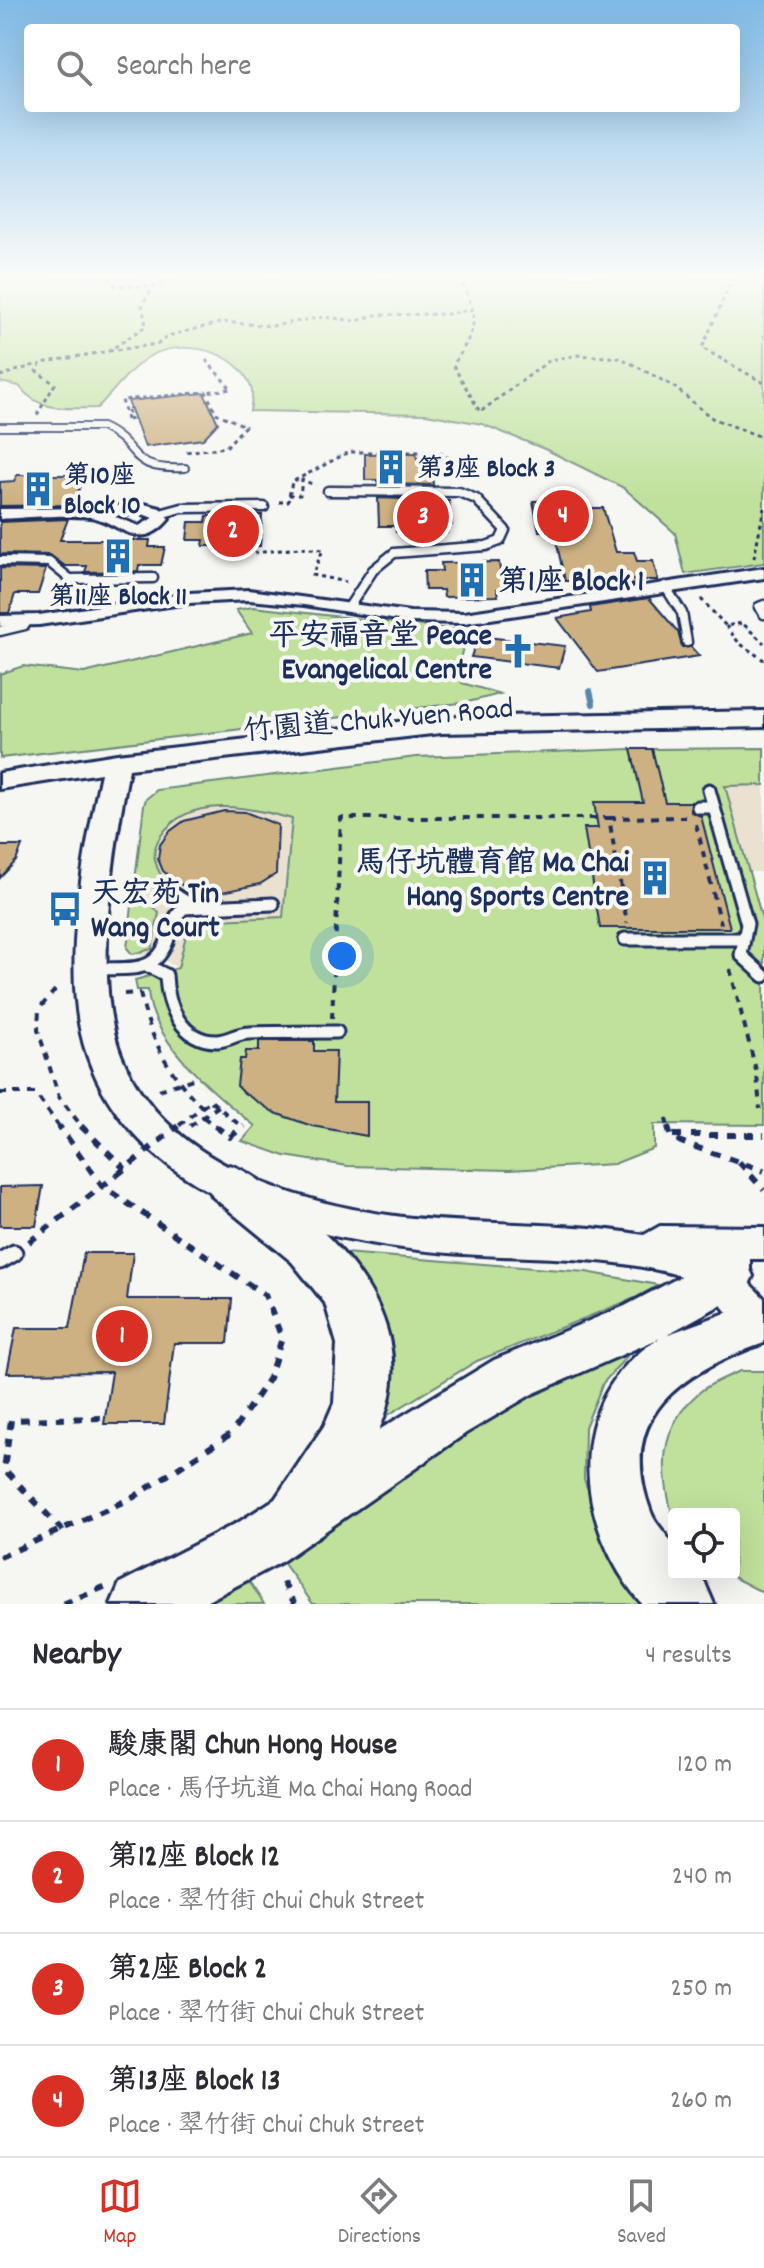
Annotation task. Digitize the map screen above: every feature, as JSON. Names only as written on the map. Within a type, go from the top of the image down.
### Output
[{"type":"highway","points":[[230,1184],[332,1272],[355,1310],[361,1332],[364,1380],[355,1421],[283,1555]]},
{"type":"highway","points":[[141,1604],[283,1555],[447,1415],[513,1377],[643,1322],[747,1254]]},
{"type":"highway","points":[[684,1604],[645,1561],[623,1521],[613,1462],[618,1427],[644,1382],[673,1357],[764,1320]]},
{"type":"main road","name":"竹園道 Chuk Yuen Road","points":[[115,772],[441,725],[764,719]]},
{"type":"main road","name":"竹園道 Chuk Yuen Road","points":[[0,784],[458,740],[764,736]]},
{"type":"main road","points":[[115,772],[92,969],[95,1022],[104,1057],[120,1091],[169,1144],[230,1184],[292,1209],[364,1228],[616,1249],[681,1259],[747,1254],[734,1295],[741,1305],[764,1320]]},
{"type":"street","points":[[0,514],[99,513],[121,528],[135,530],[156,525],[160,514]]},
{"type":"street","points":[[0,621],[27,621],[231,595],[289,598],[419,618],[464,618],[503,615],[665,586],[764,573]]},
{"type":"lane","points":[[0,427],[102,427],[111,430],[130,454],[152,469],[185,468]]},
{"type":"lane","points":[[328,489],[459,492],[480,503],[505,530],[500,541],[483,548],[410,551],[388,557],[379,563],[349,607]]},
{"type":"lane","points":[[160,514],[182,508],[264,507]]},
{"type":"lane","points":[[0,561],[38,558],[49,562],[70,579],[153,578]]},
{"type":"lane","points":[[665,586],[682,613],[687,642]]},
{"type":"lane","points":[[764,605],[759,607],[764,614]]},
{"type":"lane","points":[[0,631],[25,625],[27,621]]},
{"type":"lane","points":[[709,790],[747,924],[741,939],[741,955],[764,976]]},
{"type":"lane","points":[[698,807],[714,807]]},
{"type":"lane","points":[[162,887],[191,905],[273,904]]},
{"type":"lane","points":[[148,966],[162,957],[175,916],[191,905]]},
{"type":"lane","points":[[625,939],[741,939]]},
{"type":"lane","points":[[92,969],[148,966],[166,975],[167,996],[174,1012],[183,1027],[194,1035],[218,1041],[244,1033],[334,1032]]},
{"type":"lane","points":[[0,1261],[14,1253]]},
{"type":"path","points":[[0,376],[41,363],[104,352]]},
{"type":"path","points":[[461,352],[453,365],[480,412],[550,360],[578,355],[621,358],[673,386],[712,418],[764,438]]},
{"type":"path","points":[[709,352],[764,383]]},
{"type":"path","points":[[131,408],[127,408],[129,420],[122,400],[231,389],[206,360]]},
{"type":"path","points":[[30,427],[55,384],[36,371],[41,363]]},
{"type":"path","points":[[185,468],[190,467],[184,452],[226,447],[245,426],[216,413],[206,392]]},
{"type":"path","points":[[275,507],[276,502],[288,502],[292,482],[349,452],[439,452],[456,463],[457,488]]},
{"type":"path","points":[[289,495],[300,495],[302,480],[328,489]]},
{"type":"path","points":[[751,559],[764,508]]},
{"type":"path","points":[[254,553],[308,546],[323,550],[312,575],[353,584]]},
{"type":"path","points":[[713,596],[700,598],[739,643],[764,660]]},
{"type":"path","points":[[726,626],[742,623],[764,643]]},
{"type":"path","points":[[334,1032],[341,818],[694,817],[757,1074],[760,1109]]},
{"type":"path","points":[[609,818],[627,925],[642,925]]},
{"type":"path","points":[[55,990],[39,1009],[38,1030],[59,1097],[92,1140],[125,1169]]},
{"type":"path","points":[[124,994],[140,993],[157,1047],[186,1093],[202,1107]]},
{"type":"path","points":[[159,1090],[196,1078]]},
{"type":"path","points":[[0,1093],[35,1093],[102,1186],[265,1295],[282,1338],[269,1378],[232,1433],[134,1497],[0,1557]]},
{"type":"path","points":[[14,1253],[211,1101],[245,1127],[230,1137],[203,1117]]},
{"type":"path","points":[[190,1126],[223,1103]]},
{"type":"path","points":[[666,1118],[670,1135],[681,1142],[764,1171]]},
{"type":"path","points":[[670,1135],[764,1135]]},
{"type":"path","points":[[735,1159],[764,1190]]},
{"type":"path","points":[[63,1531],[4,1469],[11,1420],[101,1418]]},
{"type":"path","points":[[283,1555],[295,1604]]},
{"type":"shaded area","points":[[297,774],[283,917],[196,921],[188,928],[178,968],[151,953],[143,956],[132,954],[127,948],[146,799],[157,790]]},
{"type":"shaded area","points":[[725,785],[764,785],[764,872],[750,872]]},
{"type":"green space","points":[[0,352],[161,352],[150,356],[129,373],[97,408],[45,405],[27,395],[19,386],[0,382]]},
{"type":"green space","points":[[210,352],[764,352],[764,563],[685,574],[675,533],[624,488],[547,450],[482,424],[426,414],[250,411],[252,390],[244,374],[222,356]]},
{"type":"green space","points":[[253,607],[468,631],[458,665],[462,683],[500,694],[468,702],[0,758],[0,674],[23,666],[84,673],[252,633],[236,610]]},
{"type":"green space","points":[[764,748],[764,785],[725,786],[764,926],[764,1125],[654,1124],[654,1148],[614,1164],[509,1170],[348,1166],[285,1156],[242,1141],[255,1126],[188,1066],[160,1029],[148,990],[137,990],[135,980],[178,968],[188,927],[196,921],[283,917],[292,819],[239,808],[203,809],[172,823],[157,842],[155,857],[162,877],[138,890],[159,913],[152,949],[132,954],[127,948],[144,805],[146,799],[157,790],[416,757],[631,749],[638,779],[659,779],[652,749]]},
{"type":"green space","points":[[344,1253],[586,1272],[658,1285],[635,1298],[477,1361],[388,1415],[382,1411]]},
{"type":"green space","points":[[628,1355],[603,1383],[585,1427],[584,1479],[609,1550],[649,1604],[313,1604],[275,1551],[533,1388]]},
{"type":"green space","points":[[740,1371],[764,1371],[764,1593],[739,1580],[740,1508],[670,1508],[669,1503],[665,1468],[669,1435],[687,1405],[714,1383]]},
{"type":"green space","points":[[245,1575],[264,1604],[190,1604]]},
{"type":"building","points":[[204,393],[218,423],[203,439],[145,447],[128,401]]},
{"type":"building","name":"第3座 Block 3","points":[[416,453],[417,459],[431,459],[433,485],[378,484],[377,480],[365,480],[365,454]]},
{"type":"building","name":"第10座 Block 10","points":[[17,475],[69,475],[67,481],[82,481],[73,505],[0,506],[0,482],[14,481]]},
{"type":"building","points":[[378,498],[449,501],[452,525],[446,525],[447,533],[396,532],[396,526],[379,526]]},
{"type":"building","points":[[586,500],[588,508],[603,508],[616,552],[634,552],[637,561],[653,561],[658,580],[633,580],[636,584],[586,592],[584,581],[565,581],[554,531],[539,531],[533,501]]},
{"type":"building","points":[[262,515],[260,546],[203,546],[204,540],[187,540],[189,522],[206,522],[207,516]]},
{"type":"building","points":[[68,519],[60,540],[150,540],[149,547],[165,547],[161,565],[139,565],[138,571],[85,572],[87,566],[65,566],[50,555],[0,554],[0,522]]},
{"type":"building","name":"第1座 Block 1","points":[[499,562],[500,570],[516,570],[519,589],[497,589],[498,596],[444,597],[443,590],[425,590],[424,571],[442,571],[441,563]]},
{"type":"building","points":[[0,568],[46,569],[38,594],[15,594],[9,613],[0,613]]},
{"type":"building","points":[[649,598],[678,632],[682,647],[691,647],[699,656],[598,672],[557,618],[591,612],[590,607]]},
{"type":"building","name":"平安福音堂 Peace Evangelical Centre","points":[[478,636],[565,646],[559,668],[471,657]]},
{"type":"building","name":"馬仔坑體育館 Ma Chai Hang Sports Centre","points":[[631,749],[652,749],[665,802],[691,802],[691,812],[701,816],[730,928],[600,928],[584,828],[598,828],[594,802],[643,802]]},
{"type":"building","points":[[224,811],[245,812],[278,825],[276,874],[260,884],[218,893],[179,884],[163,871],[158,859],[160,845],[169,832],[184,821]]},
{"type":"building","points":[[0,846],[22,846],[16,861],[0,878]]},
{"type":"building","points":[[259,1041],[314,1041],[314,1051],[336,1051],[334,1102],[367,1102],[367,1136],[312,1126],[275,1113],[244,1093],[237,1086],[240,1059],[245,1059],[246,1051],[259,1051]]},
{"type":"building","points":[[43,1186],[36,1226],[0,1226],[0,1187]]},
{"type":"building","points":[[84,1253],[133,1253],[127,1299],[232,1299],[228,1343],[174,1343],[164,1424],[104,1424],[112,1372],[7,1373],[16,1328],[70,1328]]},
{"type":"waterway","points":[[590,691],[593,704]]},
{"type":"place","name":"第3座 Block 3","points":[[391,467]]},
{"type":"place","name":"第10座 Block 10","points":[[38,489]]},
{"type":"place","name":"第13座 Block 13","points":[[563,516]]},
{"type":"place","name":"第2座 Block 2","points":[[423,517]]},
{"type":"place","name":"第12座 Block 12","points":[[233,531]]},
{"type":"place","name":"第11座 Block 11","points":[[118,556]]},
{"type":"place","name":"第1座 Block 1","points":[[472,580]]},
{"type":"place","name":"平安福音堂 Peace Evangelical Centre","points":[[518,651]]},
{"type":"place","name":"馬仔坑體育館 Ma Chai Hang Sports Centre","points":[[655,878]]},
{"type":"place","name":"天宏苑 Tin Wang Court","points":[[65,909]]},
{"type":"place","name":"駿康閣 Chun Hong House","points":[[122,1336]]}]
